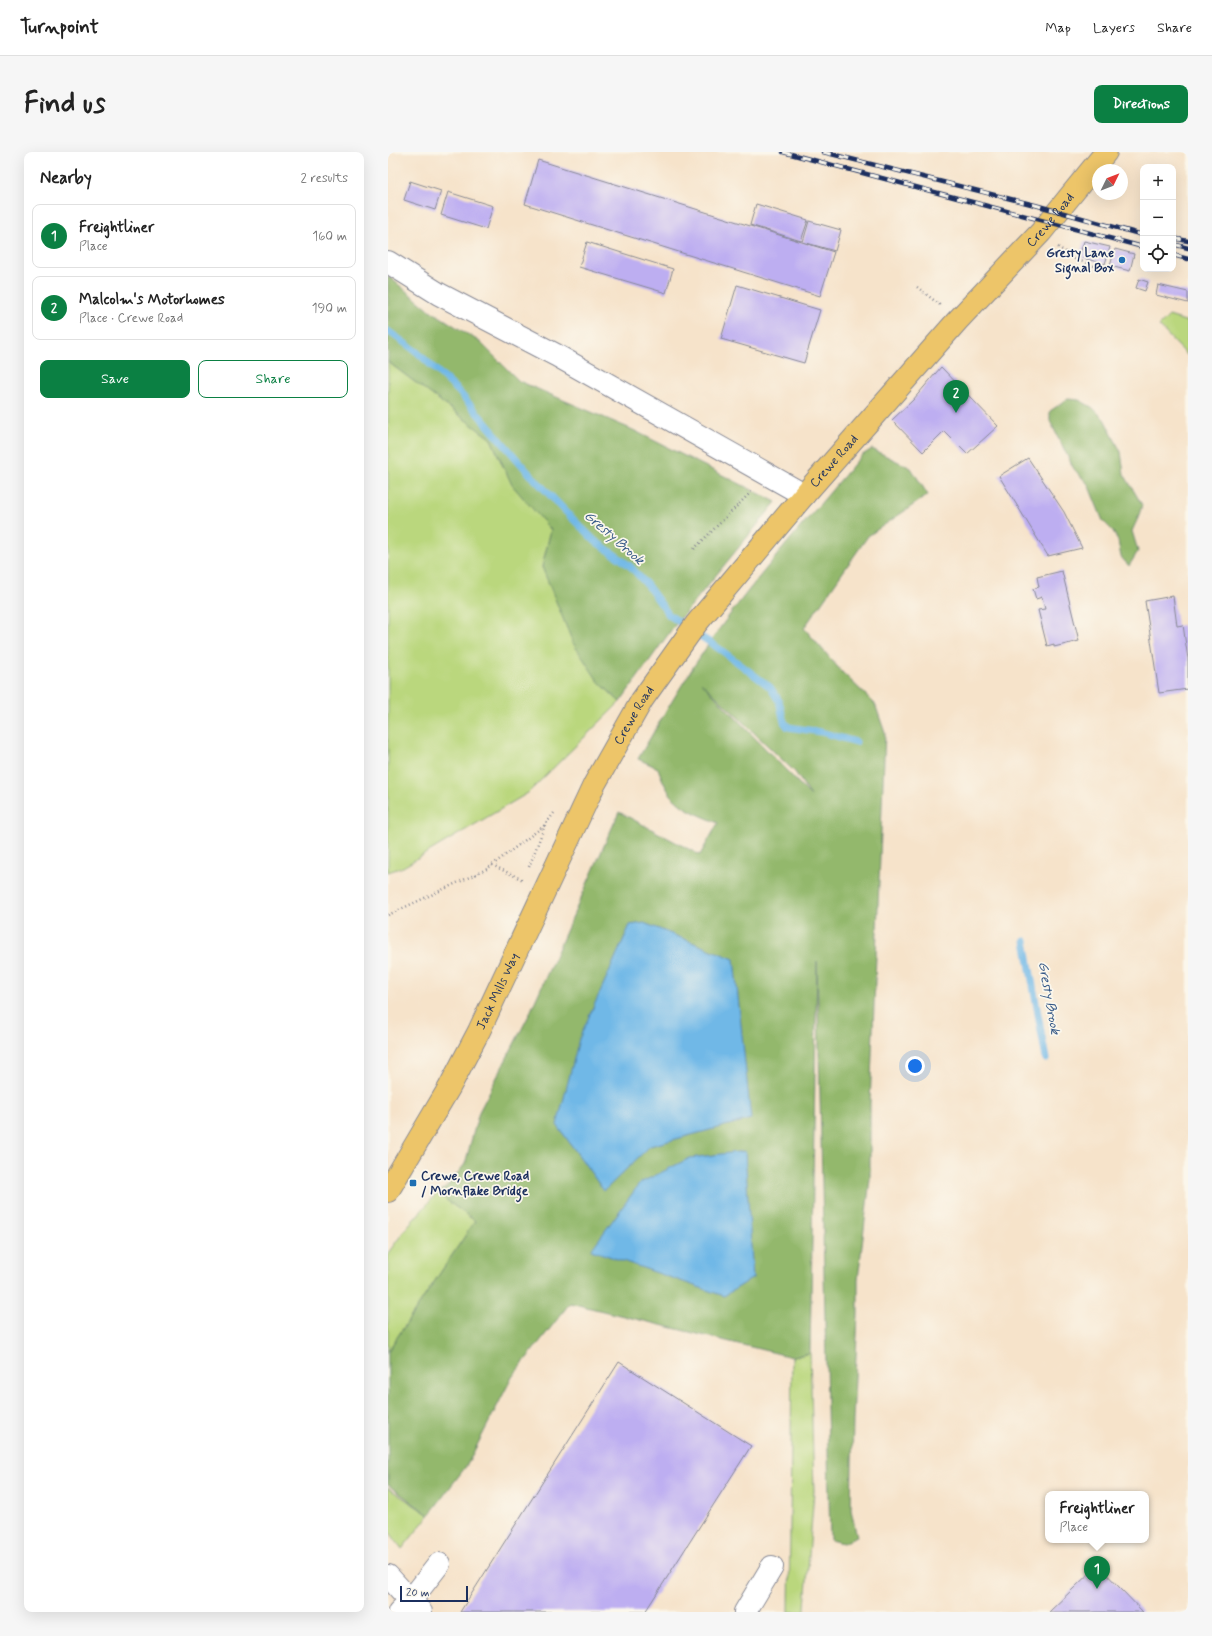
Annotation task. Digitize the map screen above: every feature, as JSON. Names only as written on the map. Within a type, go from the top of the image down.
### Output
[{"type":"main road","name":"Crewe Road","points":[[594,785],[642,700],[691,630],[804,495],[957,321],[1041,232],[1106,152]]},
{"type":"main road","name":"Jack Mills Way","points":[[388,1191],[449,1088],[479,1031],[594,785]]},
{"type":"lane","points":[[388,262],[439,294],[542,347],[804,495]]},
{"type":"lane","points":[[388,1576],[410,1608],[439,1564]]},
{"type":"lane","points":[[745,1612],[772,1567]]},
{"type":"path","points":[[1063,250],[1074,259],[1094,266]]},
{"type":"path","points":[[917,287],[945,309]]},
{"type":"path","points":[[694,549],[768,474]]},
{"type":"path","points":[[388,915],[487,869],[545,824],[555,812]]},
{"type":"path","points":[[492,865],[523,880]]},
{"type":"green space","points":[[388,276],[428,309],[480,342],[519,381],[633,430],[776,502],[672,629],[620,702],[598,681],[573,643],[542,567],[551,530],[512,485],[491,439],[388,362]]},
{"type":"green space","points":[[1169,316],[1188,322],[1188,356],[1159,326]]},
{"type":"green space","points":[[388,362],[491,439],[505,471],[551,530],[542,567],[598,681],[620,702],[528,793],[403,867],[388,872]]},
{"type":"green space","points":[[1068,399],[1079,400],[1093,408],[1104,419],[1121,452],[1124,474],[1142,505],[1132,531],[1138,551],[1129,566],[1121,557],[1118,541],[1113,531],[1103,521],[1088,484],[1074,469],[1050,421],[1050,411]]},
{"type":"green space","points":[[872,449],[911,468],[928,495],[868,536],[804,628],[842,672],[875,704],[885,733],[870,1104],[870,1179],[858,1279],[858,1314],[853,1420],[851,1510],[857,1537],[843,1543],[830,1540],[817,961],[810,1353],[792,1357],[570,1303],[512,1377],[467,1465],[429,1515],[388,1485],[388,1351],[475,1221],[437,1193],[446,1188],[465,1164],[479,1112],[529,1015],[619,812],[700,855],[718,823],[680,804],[668,791],[658,768],[638,759],[682,684],[718,630],[779,553],[861,456]],"holes":[[[701,682],[795,772],[811,796]]]},
{"type":"green space","points":[[437,1193],[475,1221],[388,1351],[388,1253],[407,1227]]},
{"type":"green space","points":[[810,1353],[814,1491],[805,1612],[789,1612],[792,1357]]},
{"type":"green space","points":[[388,1488],[429,1515],[402,1549],[388,1530]]},
{"type":"water","points":[[644,923],[734,959],[751,1119],[650,1146],[604,1191],[557,1125],[579,1039],[630,925]]},
{"type":"water","points":[[745,1151],[753,1278],[724,1296],[591,1250],[640,1183],[690,1158]]},
{"type":"building","points":[[538,160],[834,252],[820,296],[525,204]]},
{"type":"building","points":[[410,181],[441,191],[435,210],[404,200]]},
{"type":"building","points":[[448,192],[493,206],[486,229],[441,215]]},
{"type":"building","points":[[756,204],[808,220],[801,241],[750,225]]},
{"type":"building","points":[[809,221],[841,230],[835,251],[803,242]]},
{"type":"building","points":[[1084,241],[1110,247],[1105,264],[1079,257]]},
{"type":"building","points":[[587,242],[673,269],[666,293],[579,267]]},
{"type":"building","name":"Gresty Lane Signal Box","points":[[1115,249],[1134,254],[1130,271],[1110,266]]},
{"type":"building","points":[[1139,279],[1148,282],[1145,291],[1136,288]]},
{"type":"building","points":[[737,285],[820,310],[804,363],[721,339]]},
{"type":"building","points":[[1158,285],[1188,292],[1188,303],[1156,295]]},
{"type":"building","points":[[941,367],[998,426],[967,454],[944,431],[923,452],[892,420],[913,400]]},
{"type":"building","points":[[1028,458],[1064,512],[1082,548],[1048,556],[999,476]]},
{"type":"building","points":[[1062,571],[1079,641],[1054,647],[1054,644],[1047,646],[1038,610],[1045,609],[1042,597],[1036,599],[1033,589],[1039,587],[1037,577]]},
{"type":"building","points":[[1173,596],[1177,626],[1183,625],[1188,659],[1188,689],[1159,693],[1145,601]]},
{"type":"building","points":[[619,1362],[751,1446],[645,1612],[460,1612]]},
{"type":"building","points":[[1098,1565],[1143,1612],[1049,1612]]},
{"type":"waterway","name":"Gresty Brook","points":[[388,331],[417,352],[459,392],[528,472],[570,516],[595,541],[631,567],[647,585],[669,615],[721,650],[770,687],[779,701],[784,722],[788,727],[821,732],[856,742]]},
{"type":"waterway","name":"Gresty Brook","points":[[1025,941],[1046,1059]]},
{"type":"railway","points":[[783,152],[1140,246]]},
{"type":"railway","points":[[823,152],[1035,205],[1140,234]]},
{"type":"railway","points":[[1176,239],[1188,241]]},
{"type":"railway","points":[[1176,245],[1188,248]]},
{"type":"railway","points":[[1176,256],[1188,259]]},
{"type":"place","name":"Gresty Lane Signal Box","points":[[1122,260]]},
{"type":"place","name":"Malcolm's Motorhomes","points":[[956,413]]},
{"type":"place","name":"Crewe, Crewe Road / Mornflake Bridge","points":[[413,1183]]},
{"type":"place","name":"Freightliner","points":[[1097,1589]]}]
